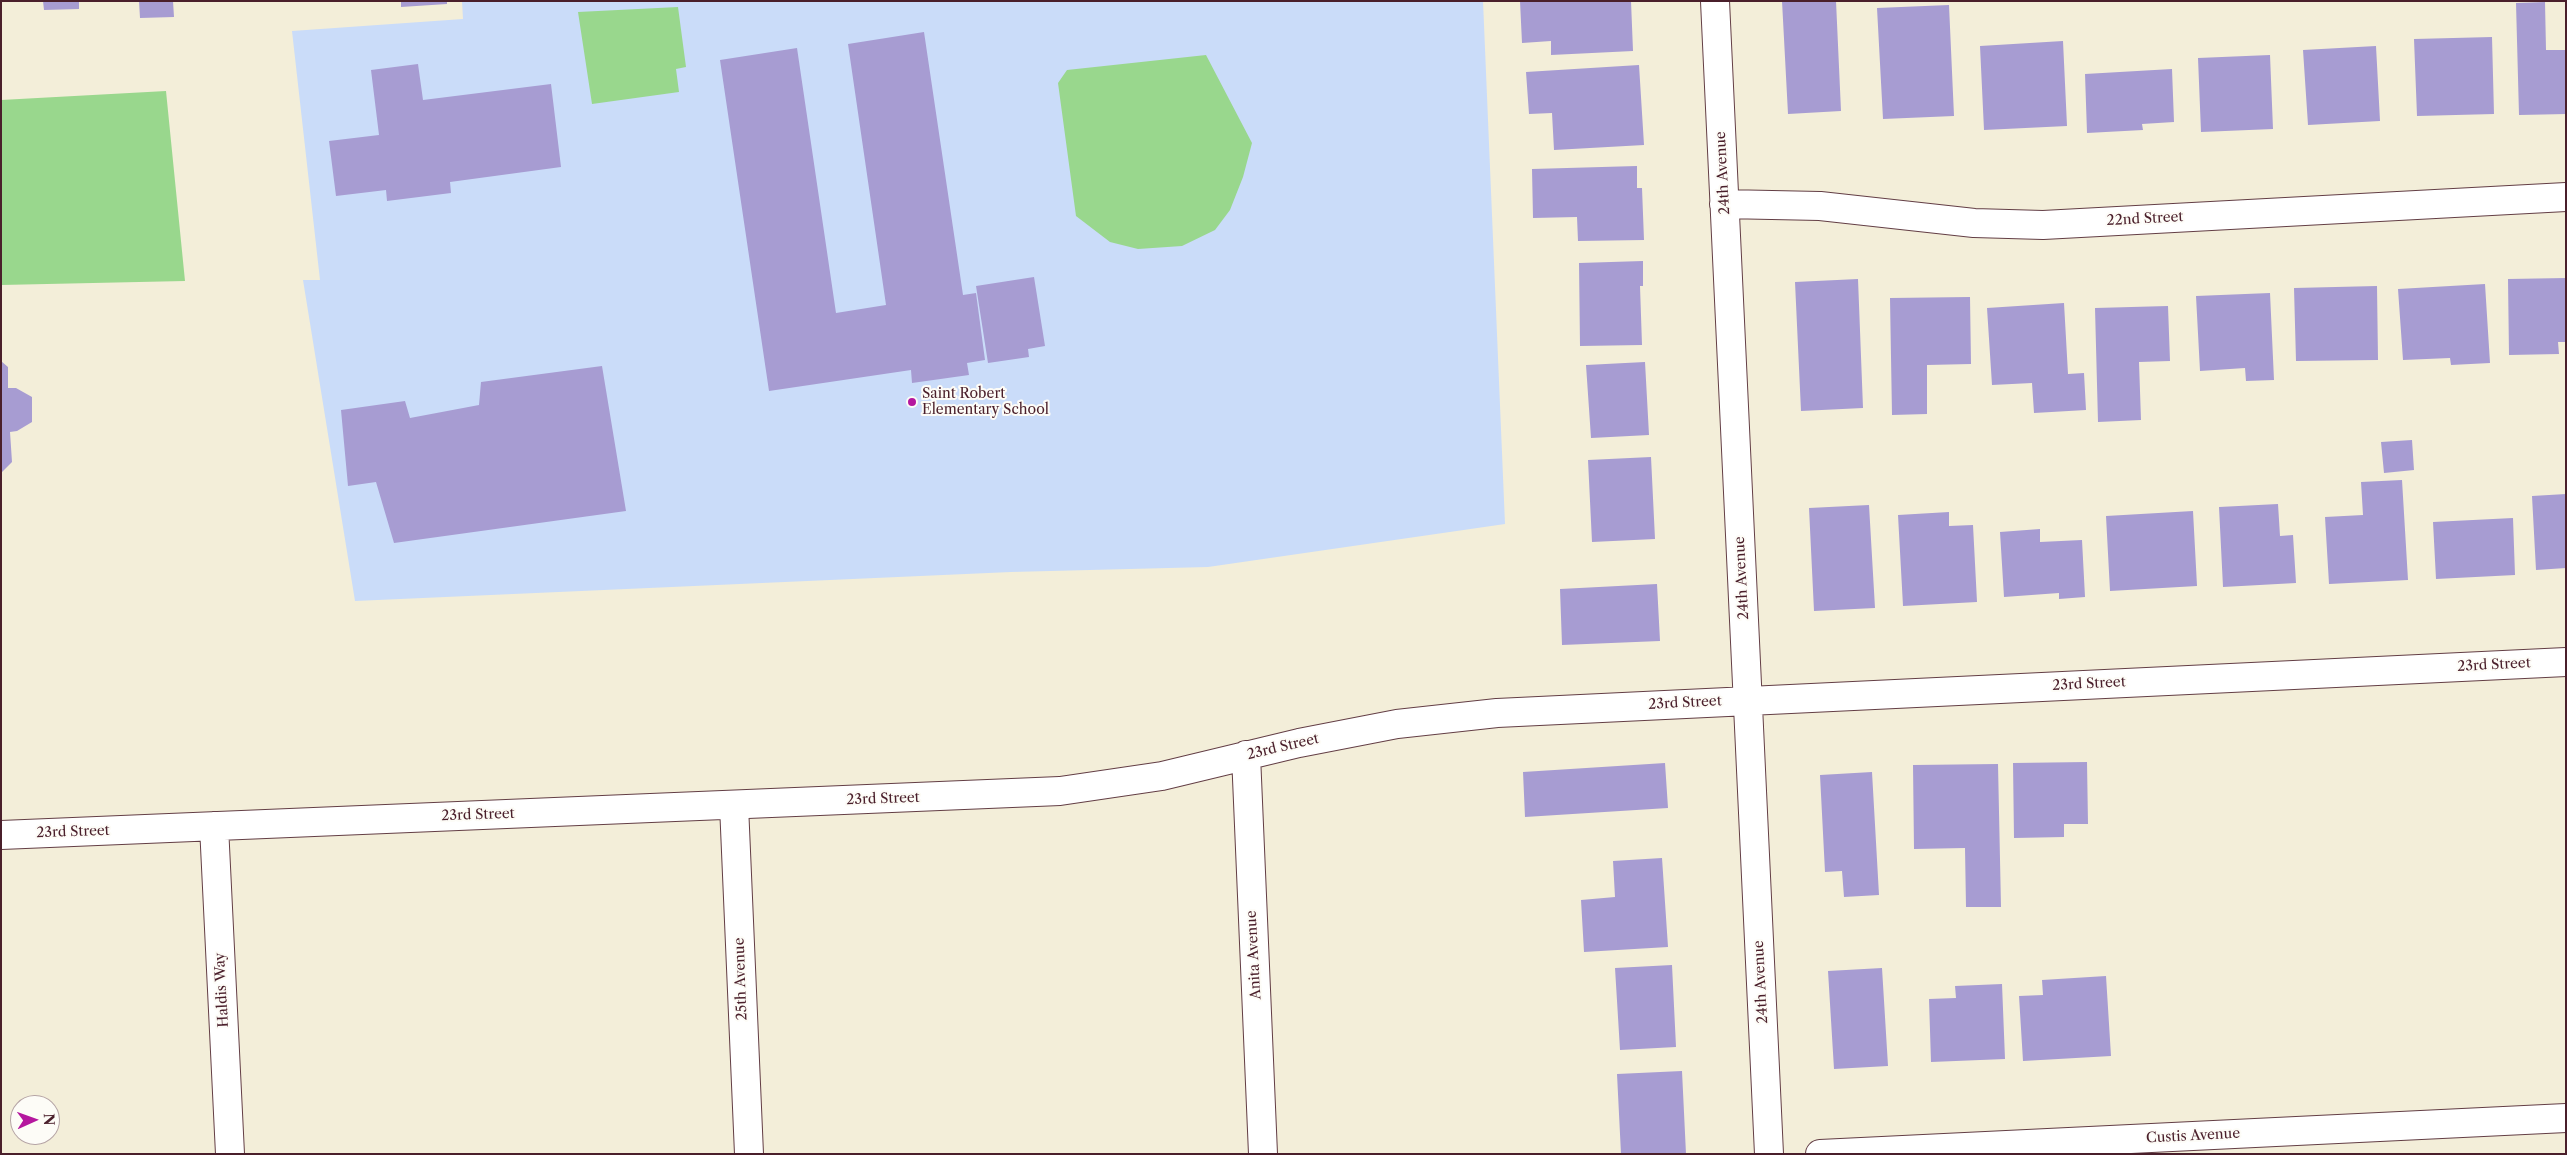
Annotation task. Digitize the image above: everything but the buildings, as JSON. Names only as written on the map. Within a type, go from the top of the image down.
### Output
[{"type":"street","name":"24th Avenue","points":[[1715,1],[1769,1154]]},
{"type":"street","name":"22nd Street","points":[[1724,204],[1820,206],[1974,223],[2043,225],[2566,197]]},
{"type":"street","name":"23rd Street","points":[[1,835],[1060,791],[1162,776],[1299,743],[1397,724],[1479,715],[1748,700],[2566,662]]},
{"type":"street","name":"Anita Avenue","points":[[1246,756],[1263,1154]]},
{"type":"street","name":"25th Avenue","points":[[734,805],[749,1154]]},
{"type":"street","name":"Haldis Way","points":[[214,826],[230,1154]]},
{"type":"street","name":"Custis Avenue","points":[[1820,1154],[2566,1118]]},
{"type":"shaded area","name":"Saint Robert Elementary School","points":[[462,1],[1483,1],[1505,524],[1208,567],[1011,572],[355,601],[303,280],[320,280],[292,31],[463,19]]},
{"type":"green space","points":[[678,7],[686,67],[676,69],[679,92],[592,104],[578,12]]},
{"type":"green space","points":[[1206,55],[1252,143],[1243,177],[1230,210],[1215,230],[1182,246],[1138,249],[1110,242],[1076,216],[1058,83],[1067,70]]},
{"type":"green space","points":[[166,91],[185,281],[1,285],[1,100]]},
{"type":"place","name":"Saint Robert Elementary School","points":[[912,402]]}]
